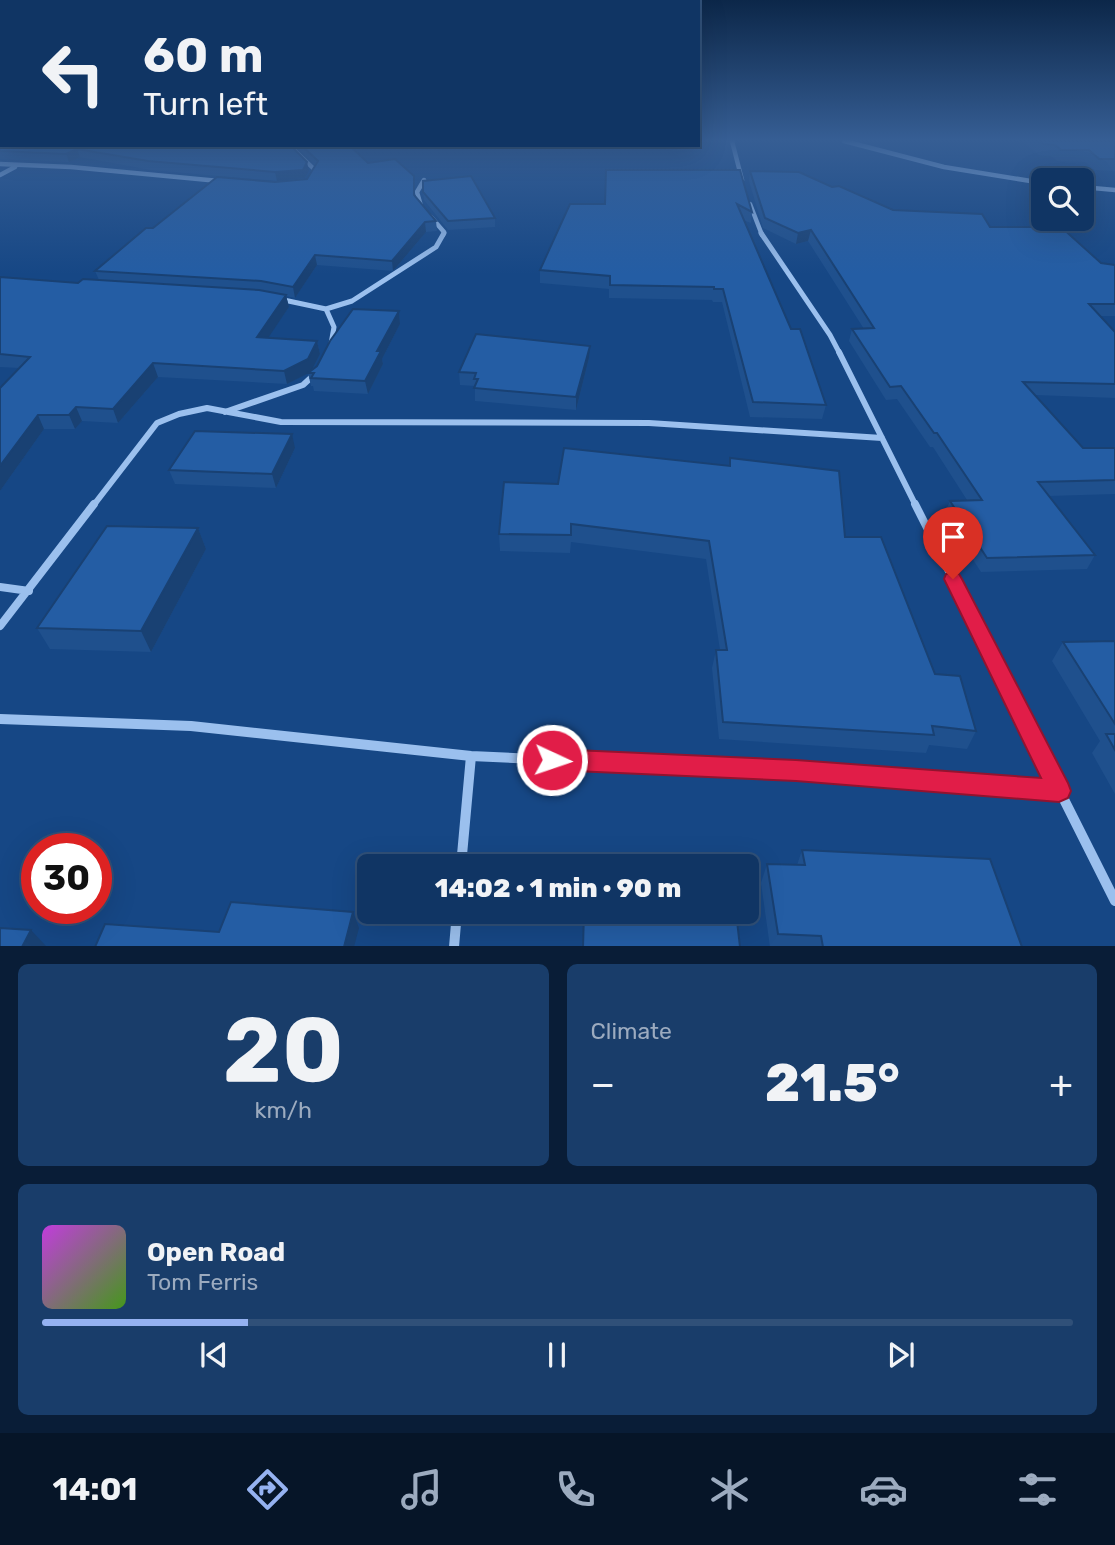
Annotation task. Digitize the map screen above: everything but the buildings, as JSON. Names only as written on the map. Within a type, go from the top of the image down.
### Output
[{"type":"street","points":[[274,299],[327,309],[352,301],[405,270],[442,240],[444,232],[422,210],[417,199],[417,189],[420,185]]},
{"type":"street","points":[[744,185],[746,191]]},
{"type":"street","points":[[1094,188],[1115,190]]},
{"type":"street","points":[[749,203],[757,228],[830,335],[1115,901]]},
{"type":"street","points":[[327,309],[334,327],[327,352]]},
{"type":"street","points":[[223,413],[303,385],[315,376],[321,364]]},
{"type":"street","points":[[0,626],[157,423],[179,414],[206,408],[281,422],[649,423],[882,438]]},
{"type":"street","points":[[0,587],[29,591]]},
{"type":"street","points":[[0,719],[191,726],[471,756],[796,771],[1059,791]]},
{"type":"street","points":[[462,854],[471,756]]},
{"type":"street","points":[[454,946],[456,924]]},
{"type":"route","points":[[552,760],[796,771],[1059,791],[953,579]]}]
